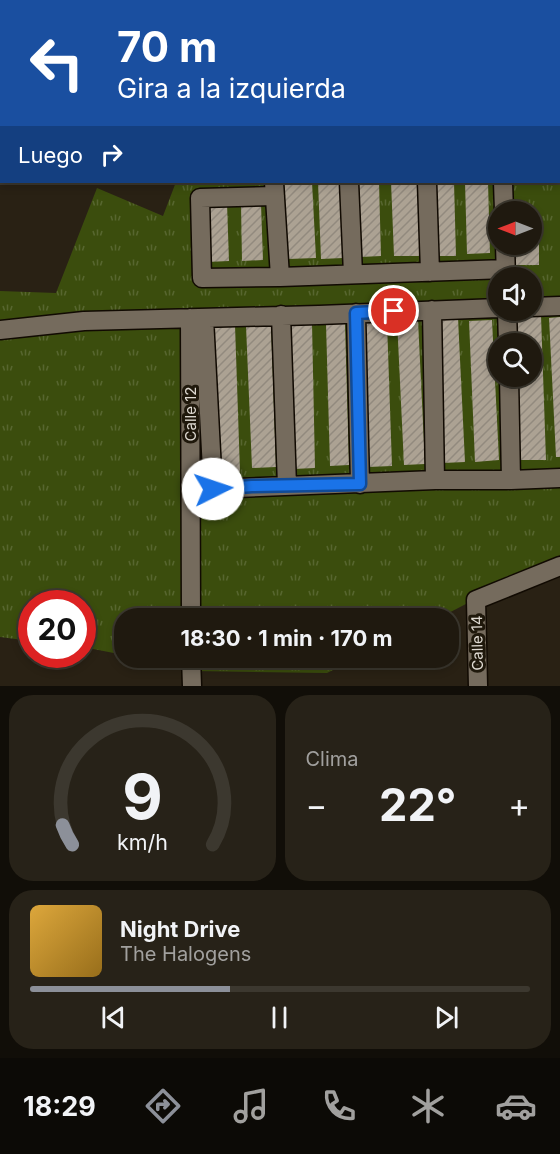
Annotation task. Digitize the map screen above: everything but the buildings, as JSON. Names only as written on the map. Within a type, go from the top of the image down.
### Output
[{"type":"street","points":[[349,183],[353,274]]},
{"type":"street","points":[[427,183],[430,272]]},
{"type":"street","points":[[502,183],[503,201]]},
{"type":"street","points":[[280,277],[274,189],[200,198],[202,278],[280,277],[430,272],[488,273]]},
{"type":"street","points":[[542,307],[560,306]]},
{"type":"street","points":[[0,330],[84,321],[488,308]]},
{"type":"street","points":[[432,310],[435,480]]},
{"type":"street","points":[[356,313],[360,484]]},
{"type":"street","points":[[281,315],[287,486]]},
{"type":"street","points":[[197,318],[213,489],[560,477]]},
{"type":"street","name":"Calle 12","points":[[191,608],[197,318]]},
{"type":"street","points":[[509,387],[511,480]]},
{"type":"street","name":"Calle 14","points":[[478,686],[476,600],[560,566]]},
{"type":"street","points":[[191,668],[192,686]]},
{"type":"green space","points":[[176,183],[560,183],[560,555],[458,608],[114,608],[114,653],[96,650],[96,590],[18,590],[18,639],[0,637],[0,291],[56,293],[97,188],[163,216]]},
{"type":"green space","points":[[180,668],[337,668],[327,673],[193,671]]},
{"type":"route","points":[[213,489],[360,484],[356,313],[394,311]]}]
